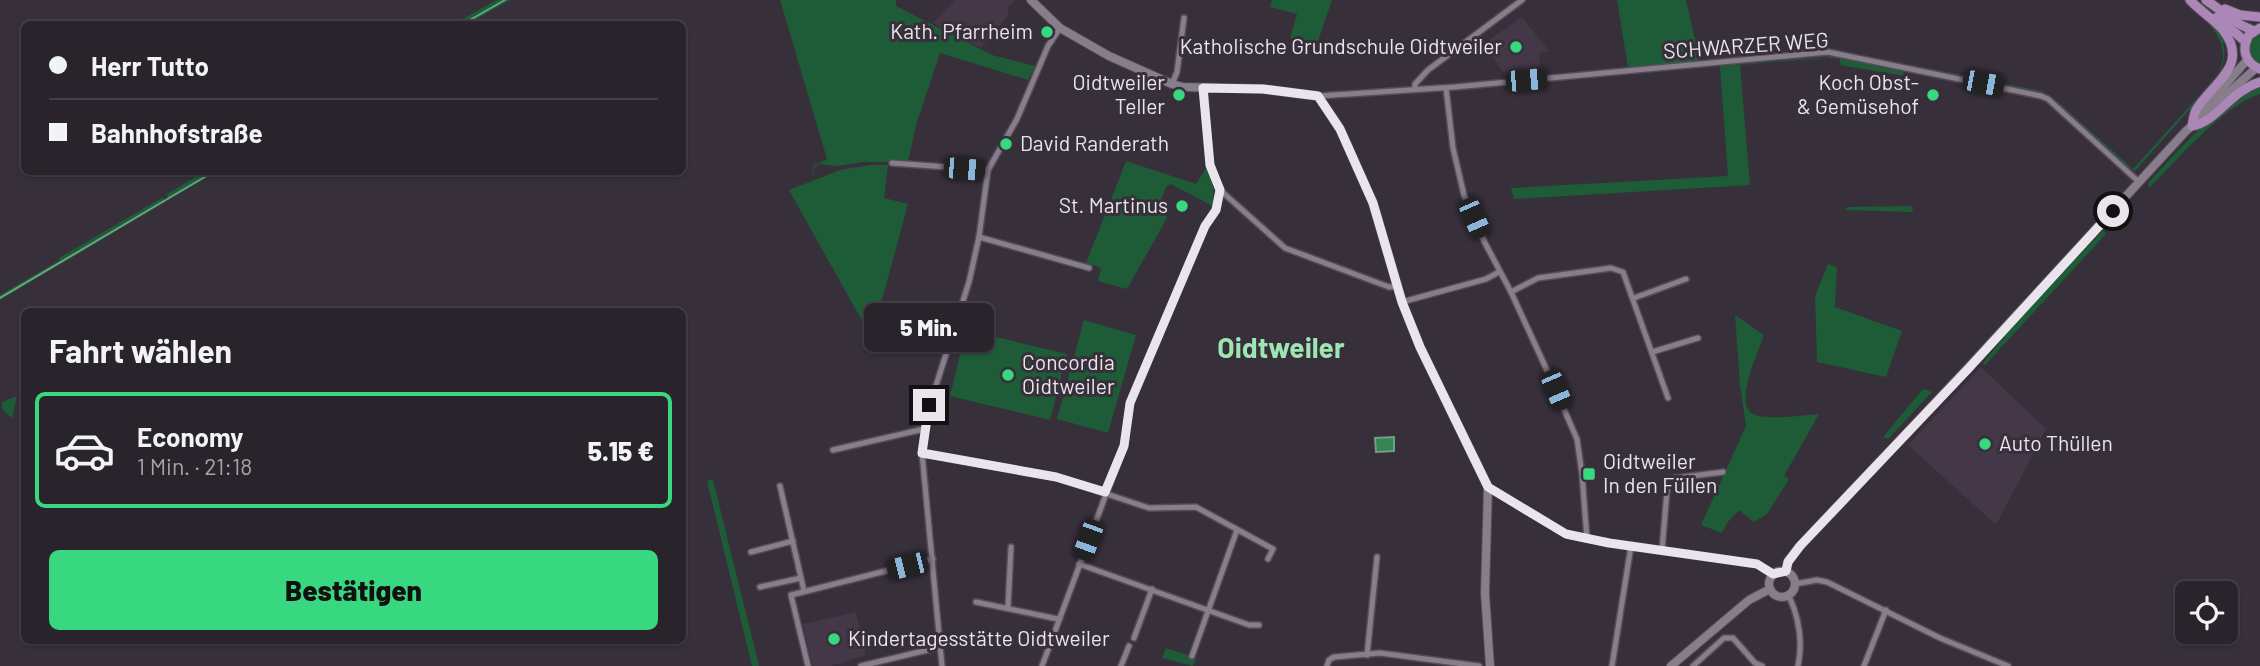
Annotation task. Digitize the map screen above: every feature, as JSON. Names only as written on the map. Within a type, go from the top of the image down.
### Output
[{"type":"main road","points":[[1031,0],[1060,28],[1108,56],[1172,84],[1203,88],[1263,89],[1318,96],[1340,129],[1373,203],[1402,302],[1420,347],[1488,487],[1485,593],[1490,666]]},
{"type":"main road","points":[[2190,0],[2224,32],[2231,54],[2228,72],[2196,110],[2192,126]]},
{"type":"main road","points":[[2197,0],[2246,42]]},
{"type":"main road","points":[[1786,571],[1788,562],[1800,546],[1968,369],[2139,182],[2192,126],[2258,68],[2247,60],[2244,51],[2246,42],[2257,29],[2241,25],[2206,0]]},
{"type":"main road","points":[[2212,0],[2231,12],[2260,17]]},
{"type":"main road","points":[[2192,126],[2204,108],[2247,60]]},
{"type":"main road","points":[[2192,126],[2202,124],[2241,90],[2260,82]]},
{"type":"main road","points":[[1786,571],[1793,576],[1796,583],[1794,591],[1788,596],[1780,597],[1770,589],[1769,581],[1773,574],[1786,571]]},
{"type":"main road","points":[[1671,666],[1749,600],[1770,589]]},
{"type":"street","points":[[1415,89],[1415,84],[1428,70],[1522,0]]},
{"type":"street","points":[[1172,84],[1177,72],[1184,18]]},
{"type":"street","points":[[942,666],[922,453],[924,429],[929,405],[969,282],[979,237],[988,170],[1017,119],[1048,46],[1060,28]]},
{"type":"street","name":"SCHWARZER WEG","points":[[1318,96],[1446,88],[1828,52],[2041,96],[2048,99],[2139,182]]},
{"type":"street","points":[[1203,88],[1210,165],[1220,190],[1285,248],[1390,287],[1398,286]]},
{"type":"street","points":[[1446,88],[1453,148],[1464,195],[1577,439],[1587,539]]},
{"type":"street","points":[[892,163],[988,170]]},
{"type":"street","points":[[1042,666],[1124,446],[1130,403],[1205,226],[1216,210],[1220,190]]},
{"type":"street","points":[[979,237],[1089,268]]},
{"type":"street","points":[[1511,292],[1538,278],[1618,269],[1626,276],[1668,398]]},
{"type":"street","points":[[1402,302],[1486,279],[1499,272]]},
{"type":"street","points":[[1634,298],[1686,279]]},
{"type":"street","points":[[1652,352],[1698,338]]},
{"type":"street","points":[[833,450],[924,429]]},
{"type":"street","points":[[922,453],[1056,477],[1149,508],[1196,507],[1273,548],[1269,559]]},
{"type":"street","points":[[1662,550],[1668,479],[1723,472]]},
{"type":"street","points":[[780,486],[804,591]]},
{"type":"street","points":[[1488,487],[1566,534],[1757,564],[1773,574]]},
{"type":"street","points":[[1192,656],[1237,530]]},
{"type":"street","points":[[751,552],[793,541]]},
{"type":"street","points":[[1612,666],[1631,546]]},
{"type":"street","points":[[1008,607],[1011,547]]},
{"type":"street","points":[[1367,655],[1377,557]]},
{"type":"street","points":[[808,666],[791,595],[933,559]]},
{"type":"street","points":[[1079,564],[1249,625],[1259,625]]},
{"type":"street","points":[[760,587],[801,578]]},
{"type":"street","points":[[1796,583],[1817,580],[1827,582],[1940,638],[2008,666]]},
{"type":"street","points":[[1134,638],[1152,589]]},
{"type":"street","points":[[1788,596],[1799,627],[1798,666]]},
{"type":"street","points":[[976,602],[1058,619]]},
{"type":"street","points":[[1864,666],[1886,610]]},
{"type":"street","points":[[1693,666],[1724,638],[1733,638],[1755,663],[1762,666]]},
{"type":"street","points":[[1121,666],[1129,646]]},
{"type":"street","points":[[861,666],[940,647]]},
{"type":"street","points":[[1328,663],[1334,657],[1380,653],[1479,666]]},
{"type":"street","points":[[1392,666],[1393,656]]},
{"type":"shaded area","points":[[496,0],[510,0],[473,21],[459,21]]},
{"type":"shaded area","points":[[780,0],[896,0],[896,6],[992,55],[1035,66],[1028,80],[940,53],[916,125],[908,162],[863,162],[838,166],[819,164],[814,168],[812,178],[813,166],[827,159]]},
{"type":"shaded area","points":[[955,0],[1015,0],[1008,8],[1008,16],[981,48],[933,23]]},
{"type":"shaded area","points":[[1272,0],[1332,0],[1316,47],[1290,38],[1297,14],[1270,7]]},
{"type":"shaded area","points":[[1617,0],[1686,0],[1700,61],[1628,68]]},
{"type":"shaded area","points":[[2183,0],[2189,0],[2219,29],[2225,39],[2222,67],[2215,81],[2135,171],[2043,93],[1898,62],[2041,91],[2058,102],[2133,169],[2216,77],[2222,65],[2223,54],[2216,34]]},
{"type":"shaded area","name":"Katholische Grundschule Oidtweiler","points":[[1522,17],[1549,51],[1539,53],[1541,73],[1505,76],[1484,43]]},
{"type":"shaded area","points":[[2260,32],[2260,63],[2252,58],[2249,46],[2254,35]]},
{"type":"shaded area","points":[[1831,57],[1903,70],[1904,76],[1840,65],[1840,59],[1828,58],[1740,65],[1750,185],[1514,199],[1511,188],[1728,176],[1720,66]]},
{"type":"shaded area","points":[[2260,85],[2260,94],[2246,100],[2216,122],[2149,188],[2148,183],[2200,129]]},
{"type":"shaded area","points":[[1126,161],[1196,184],[1207,166],[1214,190],[1212,206],[1171,184],[1166,187],[1160,202],[1167,218],[1127,289],[1098,281],[1101,268],[1086,263]]},
{"type":"shaded area","points":[[888,165],[884,198],[908,204],[871,341],[789,190],[840,170]]},
{"type":"shaded area","points":[[199,175],[212,175],[168,200],[167,194]]},
{"type":"shaded area","points":[[163,197],[165,202],[0,300],[0,295]]},
{"type":"shaded area","points":[[1912,206],[1913,212],[1845,210],[1847,207]]},
{"type":"shaded area","points":[[2103,230],[2106,234],[1985,365],[1983,363],[2017,321]]},
{"type":"shaded area","points":[[1828,264],[1837,267],[1835,307],[1902,331],[1886,377],[1817,362],[1815,296]]},
{"type":"shaded area","points":[[1735,315],[1764,335],[1747,386],[1746,406],[1750,412],[1763,417],[1819,414],[1784,476],[1789,479],[1767,514],[1754,522],[1739,510],[1722,533],[1701,525],[1746,426]]},
{"type":"shaded area","points":[[1084,320],[1136,335],[1108,433],[1057,419]]},
{"type":"shaded area","name":"Concordia Oidtweiler","points":[[966,330],[1067,354],[1050,420],[950,396]]},
{"type":"shaded area","points":[[1981,367],[2046,429],[1996,525],[1908,445]]},
{"type":"shaded area","points":[[1923,389],[1932,392],[1888,439],[1883,437]]},
{"type":"shaded area","points":[[17,396],[12,418],[3,409],[2,402]]},
{"type":"shaded area","points":[[1394,437],[1394,451],[1376,452],[1375,438]]},
{"type":"shaded area","points":[[713,479],[759,666],[752,666],[707,481]]},
{"type":"shaded area","name":"Kindertagesstätte Oidtweiler","points":[[856,612],[866,655],[831,666],[813,666],[803,624]]},
{"type":"shaded area","points":[[1166,648],[1196,658],[1193,666],[1162,658]]},
{"type":"waterway","points":[[468,21],[505,0]]},
{"type":"waterway","points":[[0,298],[208,175]]},
{"type":"place","name":"Kath. Pfarrheim","points":[[1047,32]]},
{"type":"place","name":"Katholische Grundschule Oidtweiler","points":[[1516,47]]},
{"type":"place","name":"Oidtweiler Teller","points":[[1179,95]]},
{"type":"place","name":"Koch Obst- & Gemüsehof","points":[[1933,95]]},
{"type":"place","name":"David Randerath","points":[[1006,144]]},
{"type":"place","name":"St. Martinus","points":[[1182,206]]},
{"type":"place","name":"Concordia Oidtweiler","points":[[1008,375]]},
{"type":"place","name":"Auto Thüllen","points":[[1985,444]]},
{"type":"place","name":"Oidtweiler In den Füllen","points":[[1589,474]]},
{"type":"place","name":"Kindertagesstätte Oidtweiler","points":[[834,639]]},
{"type":"district","name":"Oidtweiler","points":[[1281,348]]},
{"type":"route","points":[[929,405],[922,453],[1056,477],[1105,492],[1124,446],[1130,403],[1205,226],[1216,210],[1220,190],[1210,165],[1203,88],[1263,89],[1318,96],[1340,129],[1373,203],[1402,302],[1420,347],[1488,487],[1566,534],[1609,543],[1757,564],[1766,567],[1773,574],[1786,571],[1788,562],[1800,546],[2113,211]]}]
